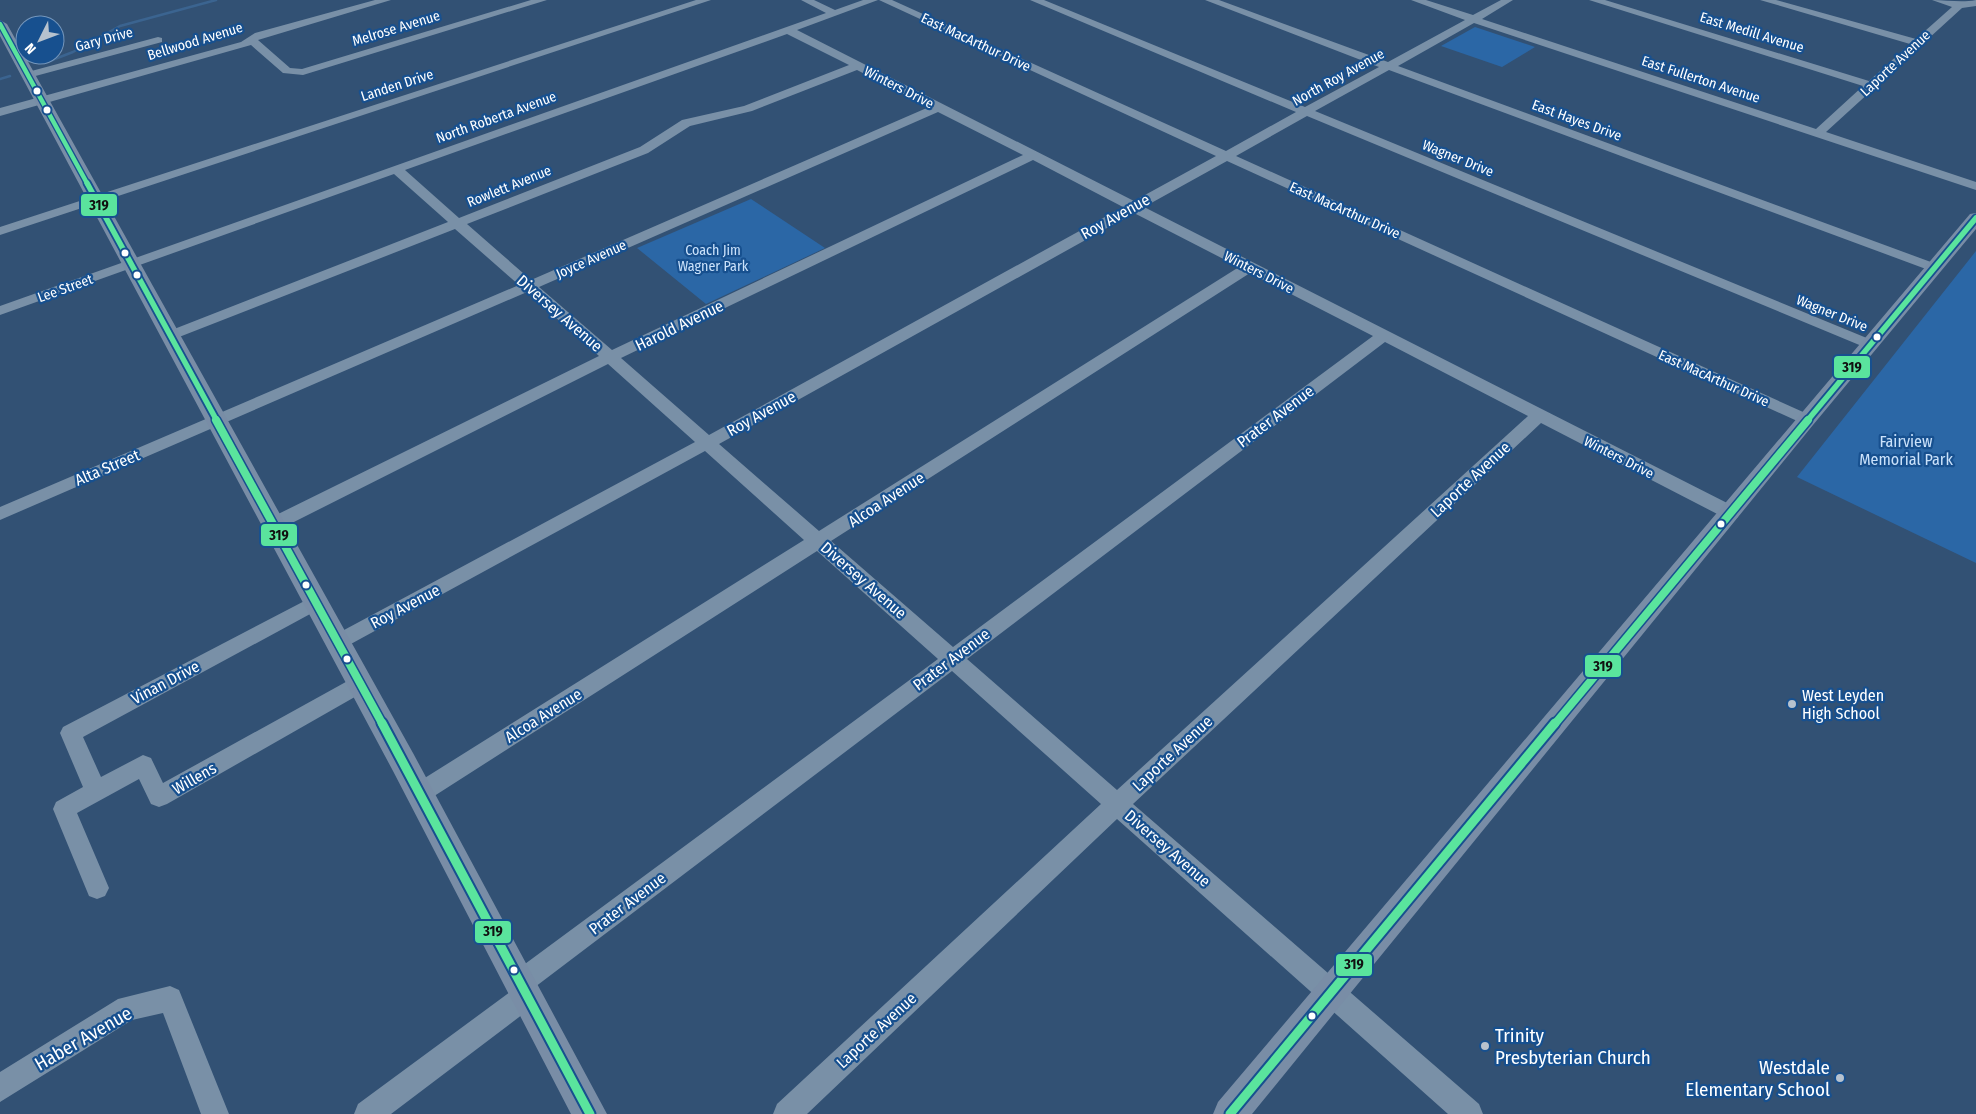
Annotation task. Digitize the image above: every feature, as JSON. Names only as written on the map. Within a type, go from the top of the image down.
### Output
[{"type":"main road","points":[[0,24],[4,42],[28,75],[215,420],[274,524],[420,793],[590,1114]]},
{"type":"main road","points":[[1230,1114],[1731,513],[1869,344],[1976,218]]},
{"type":"street","name":"Bellwood Avenue","points":[[42,100],[245,44],[292,26],[386,0]]},
{"type":"street","points":[[507,0],[519,7]]},
{"type":"street","name":"Melrose Avenue","points":[[252,40],[288,71],[303,72],[542,0]]},
{"type":"street","name":"Landen Drive","points":[[0,231],[706,0]]},
{"type":"street","points":[[806,0],[834,13]]},
{"type":"street","name":"North Roberta Avenue","points":[[130,264],[872,0]]},
{"type":"street","name":"East MacArthur Drive","points":[[884,0],[1806,420]]},
{"type":"street","name":"Wagner Drive","points":[[1035,0],[1869,344]]},
{"type":"street","name":"East Hayes Drive","points":[[1210,0],[1934,268]]},
{"type":"street","name":"East Fullerton Avenue","points":[[1416,0],[1976,186]]},
{"type":"street","name":"North Roy Avenue","points":[[1182,179],[1508,0]]},
{"type":"street","name":"East Medill Avenue","points":[[1594,0],[1872,84]]},
{"type":"street","points":[[1765,0],[1917,43]]},
{"type":"street","points":[[1938,0],[1959,6],[1976,3]]},
{"type":"street","name":"Laporte Avenue","points":[[1818,133],[1959,6]]},
{"type":"street","name":"Winters Drive","points":[[788,30],[1538,416],[1731,513]]},
{"type":"street","name":"Gary Drive","points":[[28,75],[158,40]]},
{"type":"street","name":"Rowlett Avenue","points":[[170,336],[644,150],[686,123],[748,109],[857,66]]},
{"type":"street","points":[[0,112],[42,100]]},
{"type":"street","name":"Joyce Avenue","points":[[215,420],[529,286],[939,107]]},
{"type":"street","name":"Harold Avenue","points":[[274,524],[610,358],[1032,156]]},
{"type":"street","name":"Diversey Avenue","points":[[396,169],[1469,1114]]},
{"type":"street","name":"Roy Avenue","points":[[338,643],[707,443],[1182,179]]},
{"type":"street","name":"Lee Street","points":[[0,311],[130,264]]},
{"type":"street","name":"Alcoa Avenue","points":[[420,793],[1249,267]]},
{"type":"street","name":"Prater Avenue","points":[[368,1114],[523,990],[952,658],[1383,336]]},
{"type":"street","name":"Laporte Avenue","points":[[787,1114],[1118,803],[1538,416]]},
{"type":"street","name":"Alta Street","points":[[0,514],[215,420]]},
{"type":"street","name":"Vinan Drive","points":[[96,791],[70,733],[316,602]]},
{"type":"street","name":"Willens","points":[[96,888],[64,809],[143,765],[159,798],[360,684]]},
{"type":"street","name":"Haber Avenue","points":[[0,1088],[126,1008],[170,999],[215,1114]]},
{"type":"green space","points":[[1475,27],[1535,47],[1502,67],[1441,46]]},
{"type":"green space","name":"Coach Jim Wagner Park","points":[[751,199],[825,248],[706,304],[637,248]]},
{"type":"green space","name":"Fairview Memorial Park","points":[[1976,251],[1976,563],[1797,477]]},
{"type":"waterway","points":[[65,55],[120,26],[216,0]]},
{"type":"waterway","points":[[0,79],[10,76]]},
{"type":"transit line","name":"319","points":[[0,24],[403,762],[590,1114]]},
{"type":"transit line","name":"319","points":[[1230,1114],[1976,218]]},
{"type":"place","name":"West Leyden High School","points":[[1792,704]]},
{"type":"place","name":"Trinity Presbyterian Church","points":[[1485,1046]]},
{"type":"place","name":"Westdale Elementary School","points":[[1840,1078]]}]
